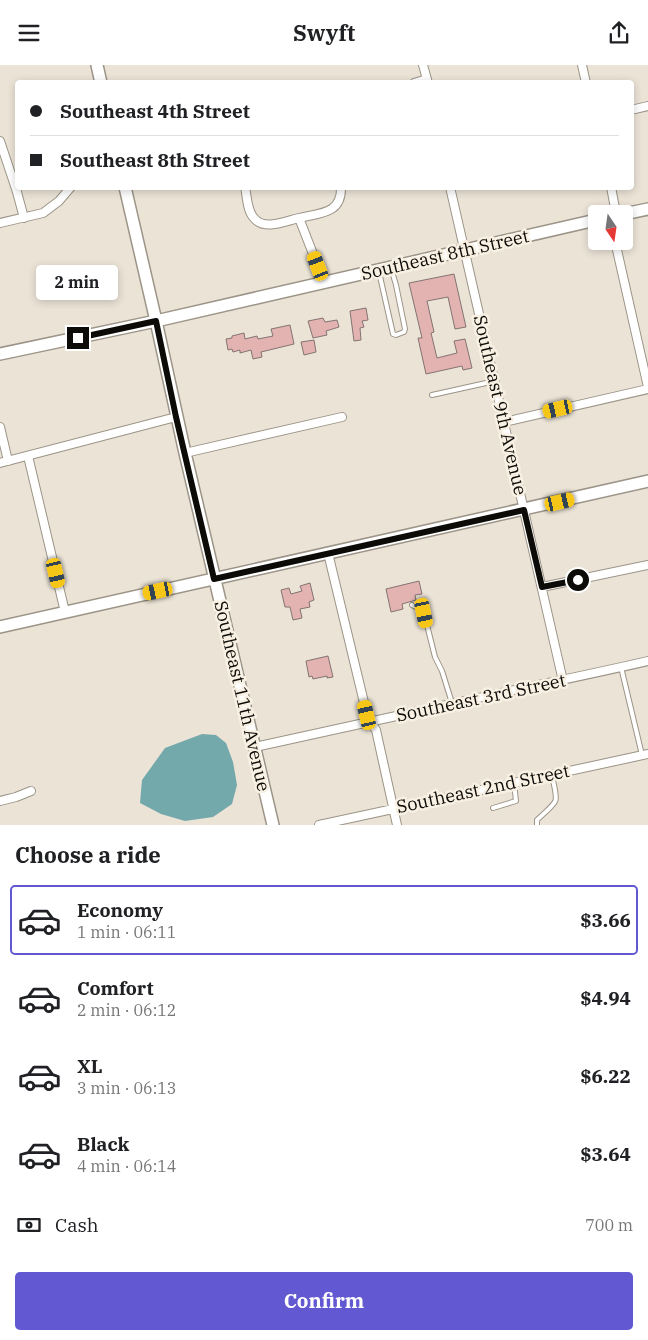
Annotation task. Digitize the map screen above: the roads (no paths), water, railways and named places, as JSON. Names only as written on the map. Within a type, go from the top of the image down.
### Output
[{"type":"street","points":[[97,65],[100,80]]},
{"type":"street","points":[[423,65],[428,80]]},
{"type":"street","points":[[582,65],[585,80]]},
{"type":"street","points":[[634,109],[648,106]]},
{"type":"street","points":[[0,141],[15,186]]},
{"type":"street","points":[[16,190],[24,218]]},
{"type":"street","points":[[0,223],[43,213],[59,201],[68,190]]},
{"type":"street","name":"Southeast 11th Avenue","points":[[126,190],[176,417],[272,825]]},
{"type":"street","points":[[246,190],[250,210],[254,218],[260,223],[269,225],[331,211],[337,205],[341,195],[340,190]]},
{"type":"street","name":"Southeast 9th Avenue","points":[[451,190],[563,681]]},
{"type":"street","points":[[611,190],[614,205]]},
{"type":"street","points":[[633,212],[648,209]]},
{"type":"street","points":[[300,218],[324,282]]},
{"type":"street","name":"Southeast 8th Street","points":[[0,355],[588,222]]},
{"type":"street","points":[[504,422],[648,388],[617,250]]},
{"type":"street","points":[[0,427],[4,462],[176,417]]},
{"type":"street","points":[[185,453],[342,417]]},
{"type":"street","points":[[28,456],[65,612]]},
{"type":"street","points":[[0,627],[648,481]]},
{"type":"street","points":[[328,553],[367,715],[376,729],[397,825]]},
{"type":"street","points":[[542,587],[648,565]]},
{"type":"street","name":"Southeast 3rd Street","points":[[255,747],[648,661]]},
{"type":"street","name":"Southeast 2nd Street","points":[[319,825],[645,754]]},
{"type":"street","points":[[0,801],[31,791]]},
{"type":"lane","points":[[378,270],[393,334],[396,335],[404,333],[405,329],[391,267]]},
{"type":"lane","points":[[432,395],[495,381]]},
{"type":"lane","points":[[412,605],[424,613],[435,657],[442,671],[452,703]]},
{"type":"lane","points":[[621,667],[645,754]]},
{"type":"lane","points":[[537,825],[537,820],[555,805],[557,796],[552,775]]},
{"type":"lane","points":[[492,808],[516,801],[514,783]]},
{"type":"water","points":[[202,734],[216,735],[226,743],[233,762],[237,785],[232,804],[213,817],[185,821],[161,814],[140,803],[142,780],[165,748]]}]
